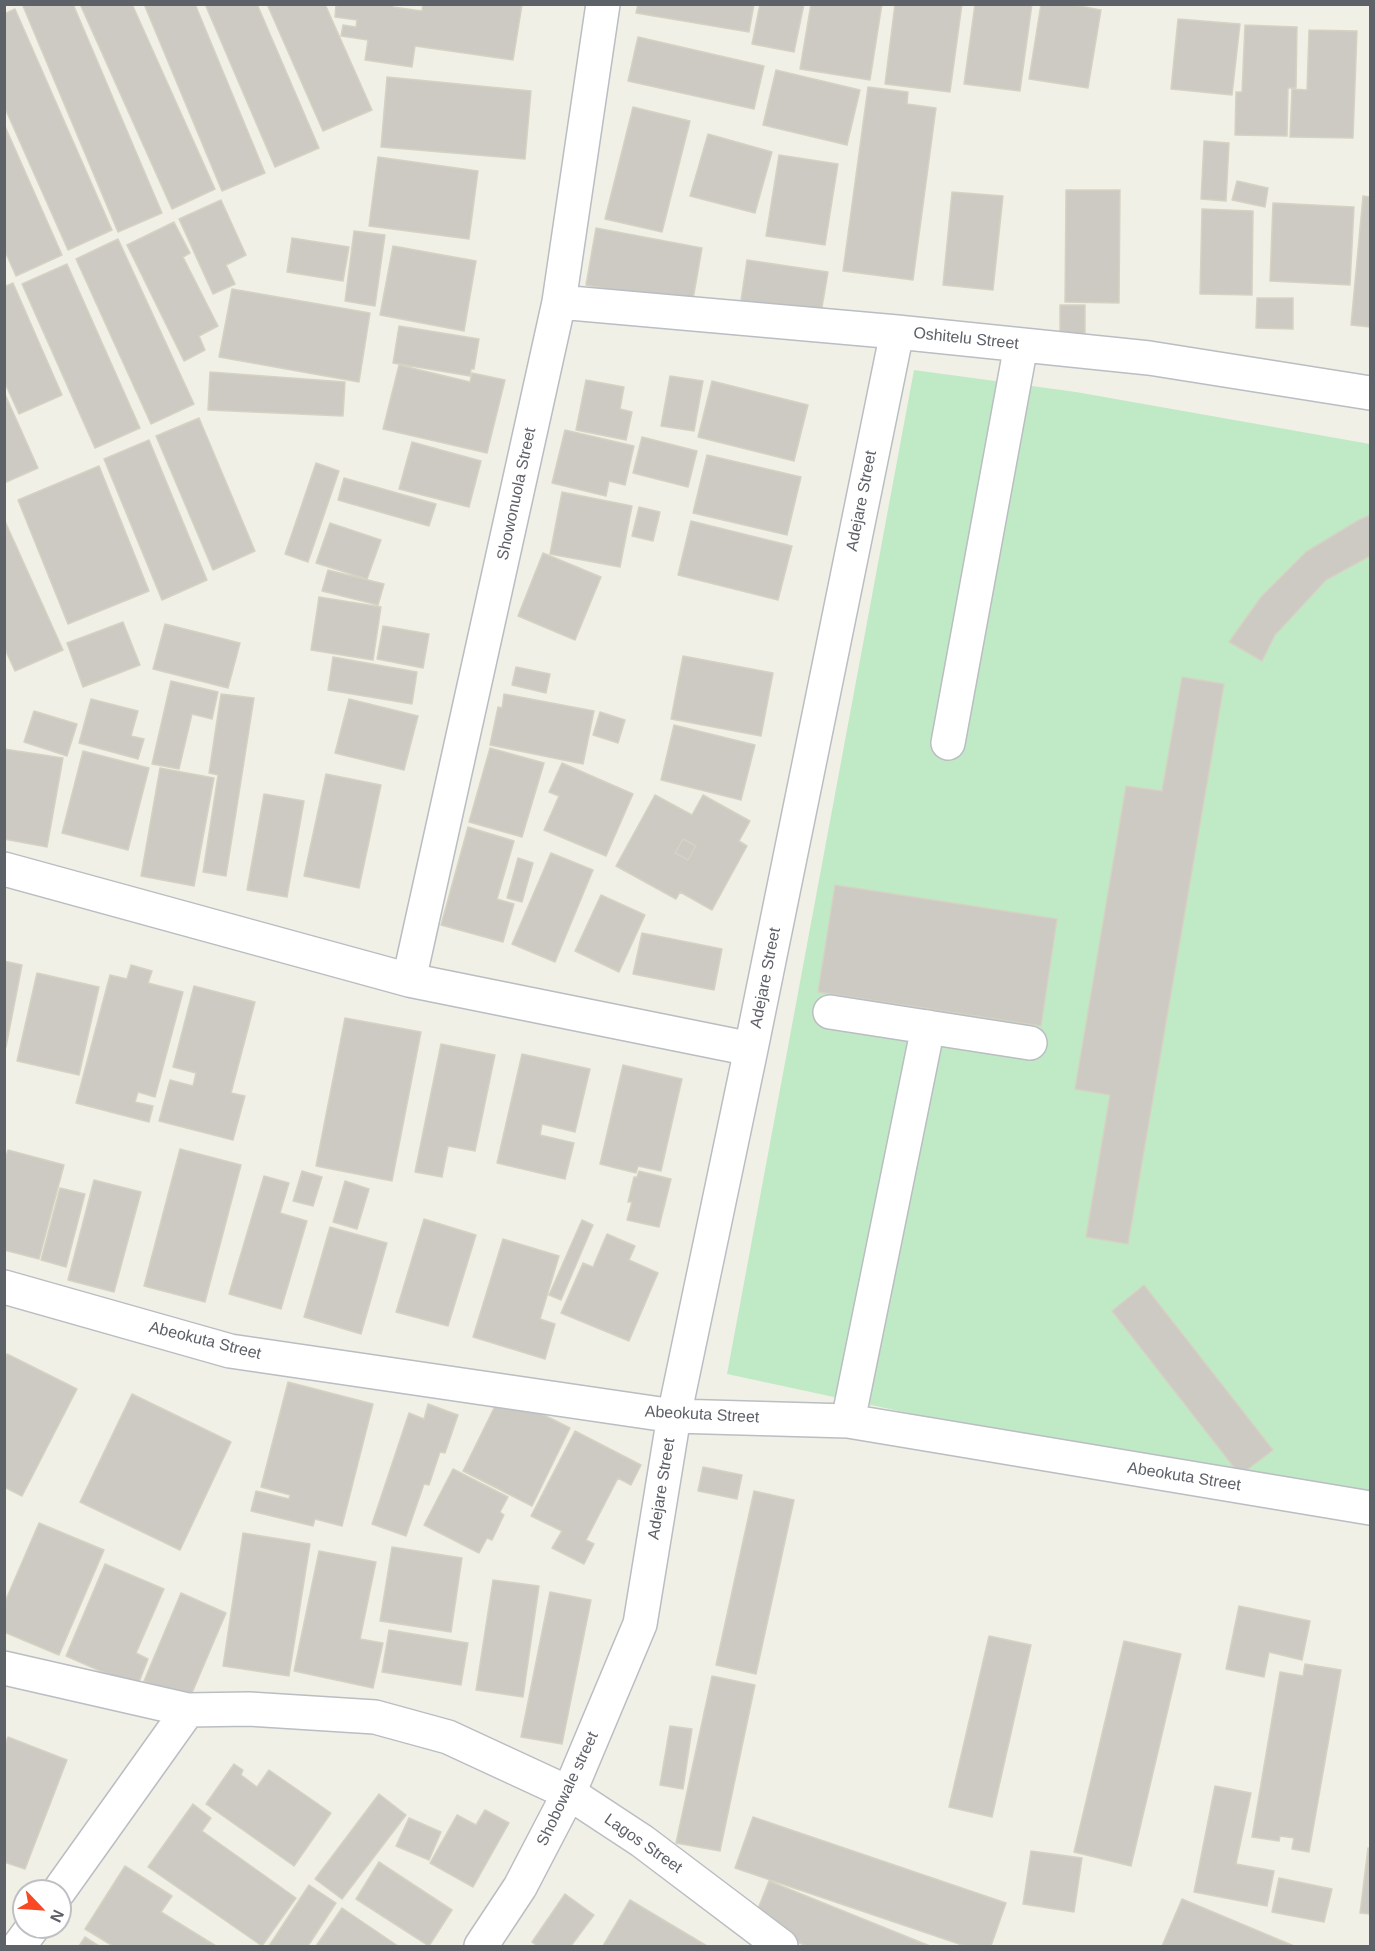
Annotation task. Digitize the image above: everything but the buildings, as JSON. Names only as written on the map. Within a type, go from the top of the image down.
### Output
[{"type":"street","name":"Showonuola Street","points":[[409,980],[559,302],[603,4]]},
{"type":"street","name":"Oshitelu Street","points":[[559,302],[897,332],[1149,358],[1371,393]]},
{"type":"street","name":"Adejare Street","points":[[640,1624],[674,1416],[897,332]]},
{"type":"street","points":[[948,743],[1021,345]]},
{"type":"street","points":[[4,869],[409,980],[751,1049]]},
{"type":"street","points":[[830,1012],[1030,1043]]},
{"type":"street","points":[[848,1421],[928,1027]]},
{"type":"street","name":"Abeokuta Street","points":[[4,1287],[230,1351],[674,1416],[848,1421],[1371,1508]]},
{"type":"street","name":"Shobowale street","points":[[481,1947],[520,1887],[569,1793],[640,1624]]},
{"type":"street","name":"Lagos Street","points":[[4,1668],[189,1710],[249,1709],[375,1717],[448,1737],[569,1793],[642,1841],[781,1947]]},
{"type":"street","points":[[67,1879],[189,1710]]},
{"type":"green space","points":[[914,370],[1076,392],[1370,444],[1370,1503],[1233,1483],[727,1374]]}]
